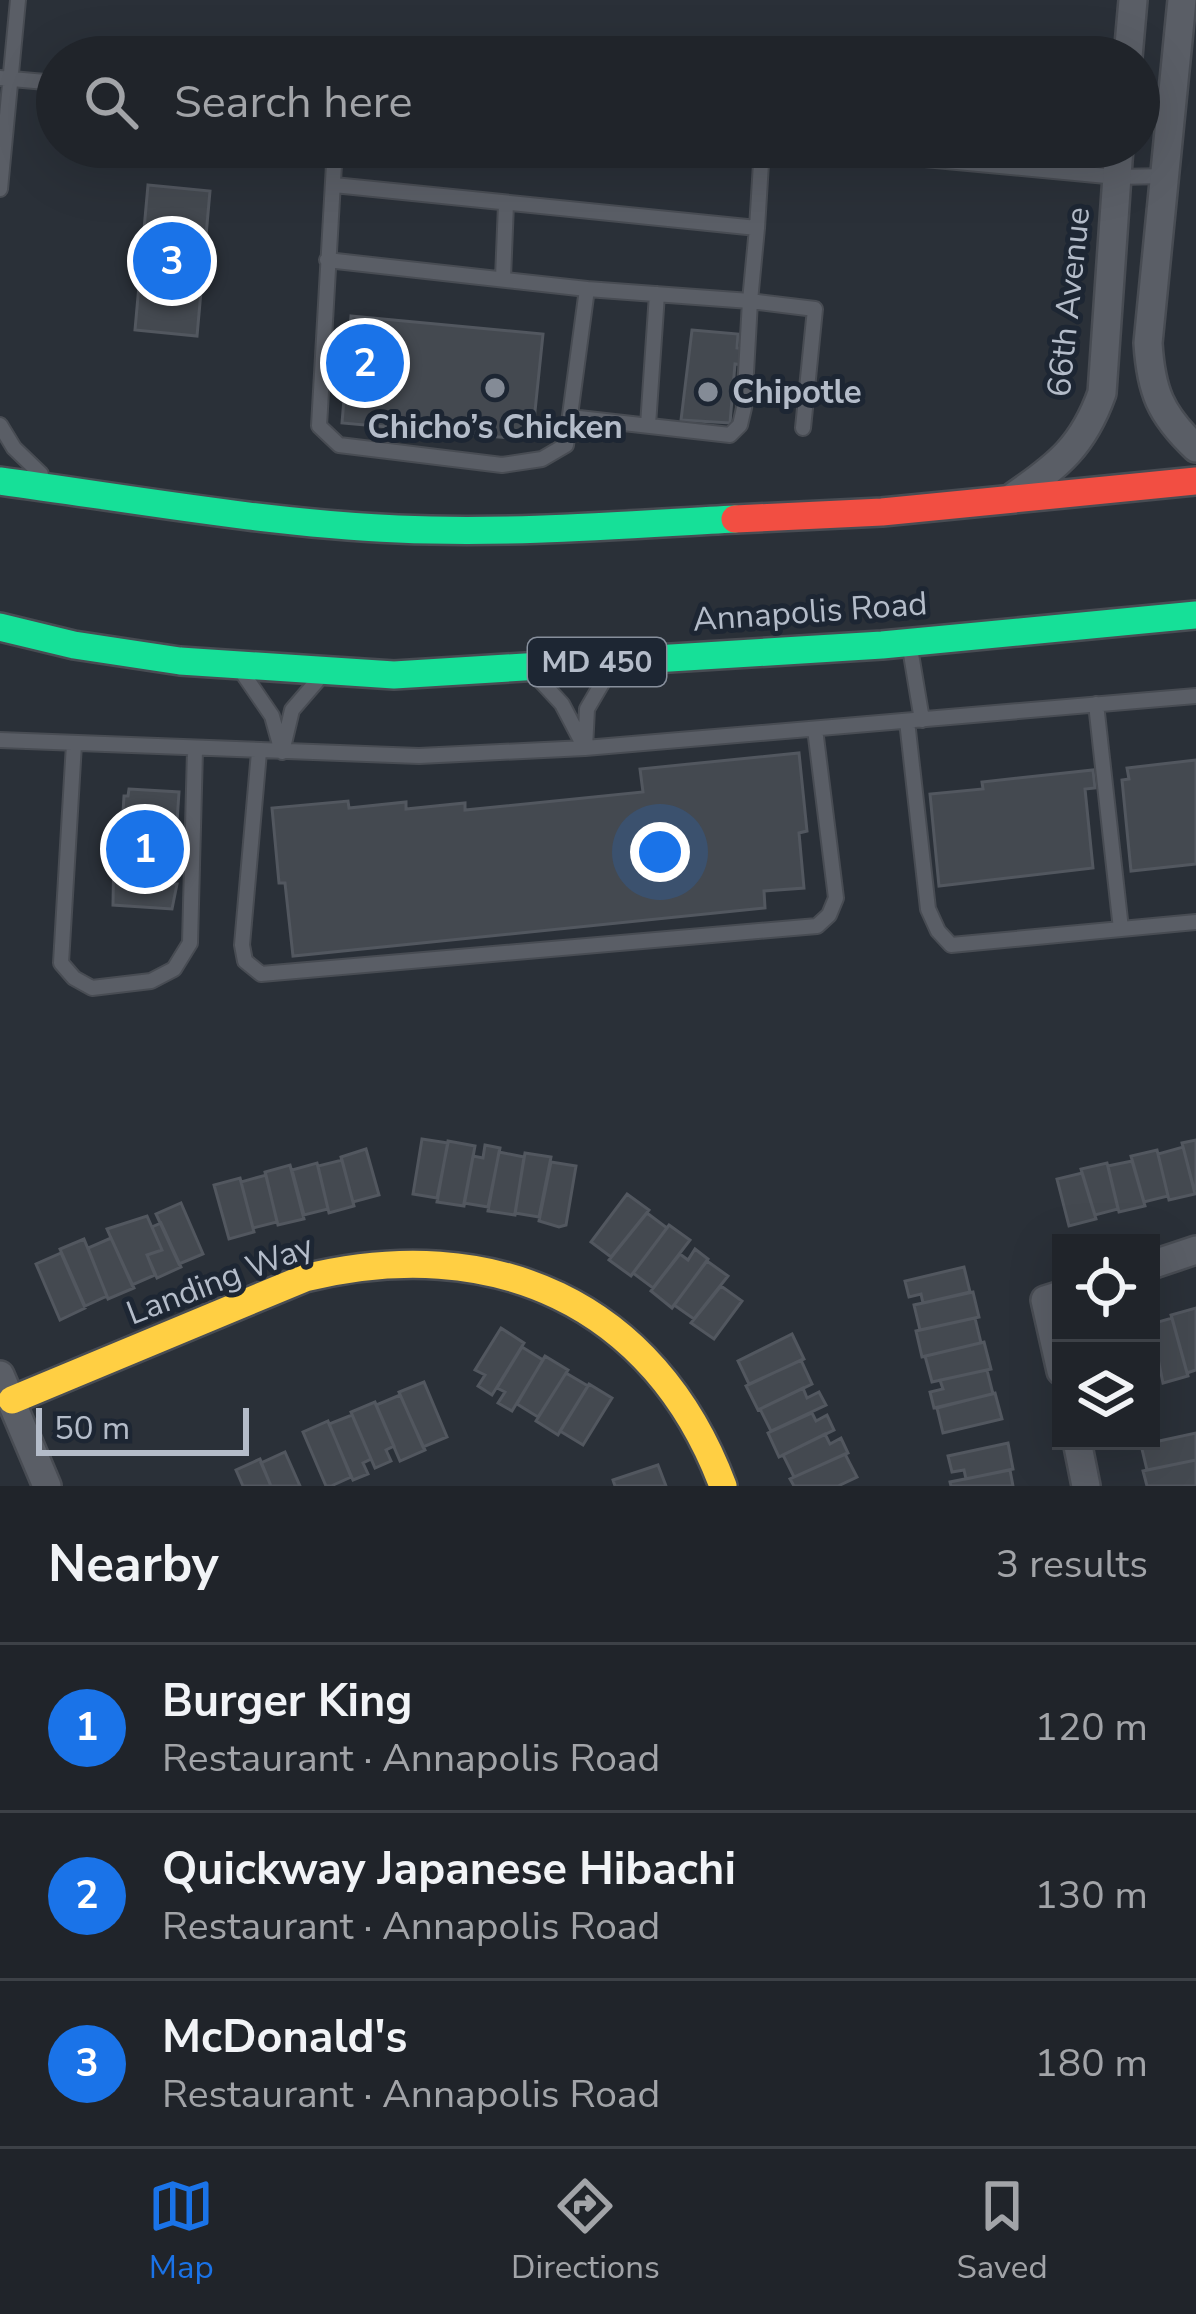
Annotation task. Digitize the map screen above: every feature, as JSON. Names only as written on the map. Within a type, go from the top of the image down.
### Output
[{"type":"main road","points":[[0,481],[399,530],[519,530],[859,514],[1196,481]]},
{"type":"main road","name":"Annapolis Road","points":[[0,627],[74,645],[237,667],[394,675],[909,643],[1196,615]]},
{"type":"main road","name":"Landing Way","points":[[6,1387],[315,1275],[405,1264],[467,1269],[519,1282],[577,1306],[629,1339],[676,1392],[708,1442],[723,1486]]},
{"type":"street","points":[[1130,36],[1133,0]]},
{"type":"street","points":[[1182,0],[1148,343],[1150,381],[1167,418],[1196,448]]},
{"type":"street","name":"66th Avenue","points":[[1010,498],[1053,470],[1076,448],[1102,393],[1118,168]]},
{"type":"street","points":[[1160,1262],[1196,1250]]},
{"type":"street","points":[[1052,1298],[1046,1300],[1052,1328]]},
{"type":"street","points":[[6,1387],[47,1486]]},
{"type":"street","points":[[1078,1450],[1087,1486]]},
{"type":"lane","points":[[0,189],[5,78],[18,0]]},
{"type":"lane","points":[[5,78],[36,81]]},
{"type":"lane","points":[[334,168],[319,426],[339,445],[502,466],[542,459],[566,446],[587,289]]},
{"type":"lane","points":[[570,417],[730,435],[740,424],[761,168]]},
{"type":"lane","points":[[1021,168],[1117,177],[1166,176]]},
{"type":"lane","points":[[334,185],[757,228]]},
{"type":"lane","points":[[503,278],[506,204]]},
{"type":"lane","points":[[327,260],[815,309],[803,428]]},
{"type":"lane","points":[[648,425],[657,294]]},
{"type":"lane","points":[[0,425],[26,463],[71,492]]},
{"type":"lane","points":[[909,643],[928,910],[951,945],[1196,922]]},
{"type":"lane","points":[[585,748],[587,709],[617,661]]},
{"type":"lane","points":[[237,667],[272,716],[282,752]]},
{"type":"lane","points":[[528,668],[562,704],[585,748]]},
{"type":"lane","points":[[282,752],[292,710],[326,673]]},
{"type":"lane","points":[[0,740],[419,756],[585,748],[1196,696]]},
{"type":"lane","points":[[1096,704],[1121,929]]},
{"type":"lane","points":[[259,752],[242,945],[245,961],[261,974],[817,926],[829,915],[836,898],[815,729]]},
{"type":"lane","points":[[74,744],[61,963],[92,988],[151,981],[174,969],[190,943],[195,750]]},
{"type":"building","points":[[148,185],[210,191],[197,336],[135,330]]},
{"type":"building","points":[[351,316],[543,334],[532,440],[342,423]]},
{"type":"building","name":"Chipotle","points":[[692,330],[738,334],[737,348],[745,349],[743,365],[735,364],[730,423],[681,420]]},
{"type":"building","points":[[799,753],[807,831],[799,833],[804,888],[764,891],[765,908],[293,956],[285,883],[279,883],[272,808],[348,801],[349,808],[406,802],[406,809],[465,803],[465,810],[643,792],[640,769]]},
{"type":"building","points":[[1196,760],[1196,864],[1131,871],[1122,780],[1129,779],[1127,768]]},
{"type":"building","points":[[1093,770],[1095,788],[1085,789],[1093,868],[939,886],[930,794],[983,789],[982,782]]},
{"type":"building","points":[[129,789],[179,792],[172,909],[113,905],[114,846],[121,846],[124,796]]},
{"type":"building","points":[[422,1139],[448,1143],[437,1198],[413,1194]]},
{"type":"building","points":[[1196,1140],[1196,1189],[1194,1189],[1182,1143]]},
{"type":"building","points":[[448,1141],[475,1146],[464,1206],[437,1202]]},
{"type":"building","points":[[485,1145],[500,1148],[488,1207],[464,1203],[473,1156],[483,1158]]},
{"type":"building","points":[[1183,1147],[1195,1194],[1169,1200],[1158,1154]]},
{"type":"building","points":[[366,1149],[379,1195],[353,1202],[341,1157]]},
{"type":"building","points":[[1157,1150],[1168,1196],[1144,1202],[1131,1156]]},
{"type":"building","points":[[499,1152],[524,1157],[515,1215],[488,1211]]},
{"type":"building","points":[[525,1153],[551,1157],[539,1217],[515,1213]]},
{"type":"building","points":[[342,1160],[354,1206],[329,1213],[318,1166]]},
{"type":"building","points":[[1132,1161],[1145,1206],[1119,1212],[1108,1166]]},
{"type":"building","points":[[551,1162],[576,1166],[566,1225],[559,1227],[539,1221]]},
{"type":"building","points":[[317,1163],[328,1209],[304,1215],[292,1170]]},
{"type":"building","points":[[1107,1163],[1118,1209],[1095,1215],[1081,1169]]},
{"type":"building","points":[[290,1165],[304,1219],[278,1225],[265,1172]]},
{"type":"building","points":[[1082,1173],[1096,1219],[1069,1226],[1057,1179]]},
{"type":"building","points":[[266,1175],[277,1222],[253,1228],[241,1182]]},
{"type":"building","points":[[240,1178],[254,1232],[229,1239],[214,1185]]},
{"type":"building","points":[[627,1194],[649,1210],[611,1257],[591,1242]]},
{"type":"building","points":[[181,1203],[203,1254],[179,1264],[156,1214]]},
{"type":"building","points":[[647,1213],[667,1228],[631,1276],[609,1260]]},
{"type":"building","points":[[147,1216],[162,1250],[147,1255],[155,1275],[132,1285],[107,1229]]},
{"type":"building","points":[[161,1223],[181,1267],[157,1278],[147,1255],[162,1250],[152,1227]]},
{"type":"building","points":[[669,1225],[690,1240],[653,1288],[633,1273]]},
{"type":"building","points":[[111,1238],[134,1288],[108,1299],[88,1248]]},
{"type":"building","points":[[84,1239],[107,1296],[85,1306],[60,1249]]},
{"type":"building","points":[[695,1249],[708,1259],[672,1308],[651,1291],[680,1254],[688,1260]]},
{"type":"building","points":[[61,1253],[85,1308],[60,1320],[36,1264]]},
{"type":"building","points":[[707,1261],[728,1276],[694,1319],[674,1305]]},
{"type":"building","points":[[964,1267],[970,1292],[923,1303],[921,1294],[909,1297],[905,1281]]},
{"type":"building","points":[[721,1286],[742,1301],[714,1339],[691,1323]]},
{"type":"building","points":[[973,1292],[979,1317],[920,1330],[914,1305]]},
{"type":"building","points":[[1196,1308],[1196,1370],[1187,1373],[1171,1315]]},
{"type":"building","points":[[975,1318],[981,1343],[922,1357],[916,1331]]},
{"type":"building","points":[[1172,1318],[1188,1376],[1163,1383],[1160,1368],[1160,1321]]},
{"type":"building","points":[[501,1328],[524,1343],[492,1395],[478,1386],[485,1375],[475,1370]]},
{"type":"building","points":[[792,1334],[804,1359],[749,1384],[738,1361]]},
{"type":"building","points":[[984,1342],[991,1369],[932,1382],[925,1356]]},
{"type":"building","points":[[522,1347],[543,1360],[512,1411],[498,1403],[505,1392],[497,1388]]},
{"type":"building","points":[[545,1356],[568,1370],[538,1417],[517,1404]]},
{"type":"building","points":[[801,1360],[812,1384],[758,1410],[746,1386]]},
{"type":"building","points":[[987,1370],[993,1394],[934,1408],[930,1392],[943,1389],[940,1380]]},
{"type":"building","points":[[566,1373],[588,1386],[558,1435],[536,1421]]},
{"type":"building","points":[[424,1382],[447,1437],[423,1447],[399,1392]]},
{"type":"building","points":[[589,1384],[612,1398],[583,1445],[560,1431]]},
{"type":"building","points":[[803,1388],[807,1398],[819,1392],[826,1405],[771,1431],[760,1409]]},
{"type":"building","points":[[995,1393],[1002,1419],[943,1433],[937,1408]]},
{"type":"building","points":[[400,1395],[425,1450],[400,1461],[376,1405]]},
{"type":"building","points":[[375,1402],[394,1446],[386,1450],[391,1461],[375,1468],[351,1412]]},
{"type":"building","points":[[812,1413],[816,1421],[827,1415],[834,1430],[779,1457],[768,1433]]},
{"type":"building","points":[[352,1415],[371,1459],[363,1463],[368,1474],[353,1480],[329,1424]]},
{"type":"building","points":[[328,1421],[351,1477],[331,1486],[326,1486],[303,1432]]},
{"type":"building","points":[[1196,1433],[1196,1460],[1147,1470],[1142,1450],[1160,1450],[1160,1441]]},
{"type":"building","points":[[825,1434],[830,1444],[841,1438],[848,1453],[794,1477],[783,1455]]},
{"type":"building","points":[[1008,1443],[1013,1469],[966,1479],[964,1470],[952,1472],[948,1456]]},
{"type":"building","points":[[285,1452],[300,1486],[271,1486],[261,1463]]},
{"type":"building","points":[[845,1454],[857,1477],[838,1486],[794,1486],[790,1479]]},
{"type":"building","points":[[260,1459],[271,1486],[243,1486],[236,1470]]},
{"type":"building","points":[[1196,1460],[1196,1486],[1147,1486],[1143,1471]]},
{"type":"building","points":[[658,1465],[666,1486],[615,1486],[613,1480]]},
{"type":"building","points":[[1010,1470],[1013,1486],[951,1486],[950,1482]]},
{"type":"traffic: fast","points":[[0,481],[248,516],[398,529],[524,530],[735,519]]},
{"type":"traffic: fast","points":[[0,627],[74,645],[180,661],[394,675],[882,645],[1196,615]]},
{"type":"traffic: slow","points":[[12,1400],[305,1278],[374,1266],[440,1265],[501,1275],[558,1296],[610,1327],[655,1369],[693,1422],[723,1486]]},
{"type":"traffic: jam","points":[[735,519],[882,512],[1196,481]]},
{"type":"place","name":"McDonald's","points":[[172,261]]},
{"type":"place","name":"Quickway Japanese Hibachi","points":[[365,363]]},
{"type":"place","name":"Chicho’s Chicken","points":[[495,388]]},
{"type":"place","name":"Chipotle","points":[[708,392]]},
{"type":"place","name":"Burger King","points":[[145,849]]}]
